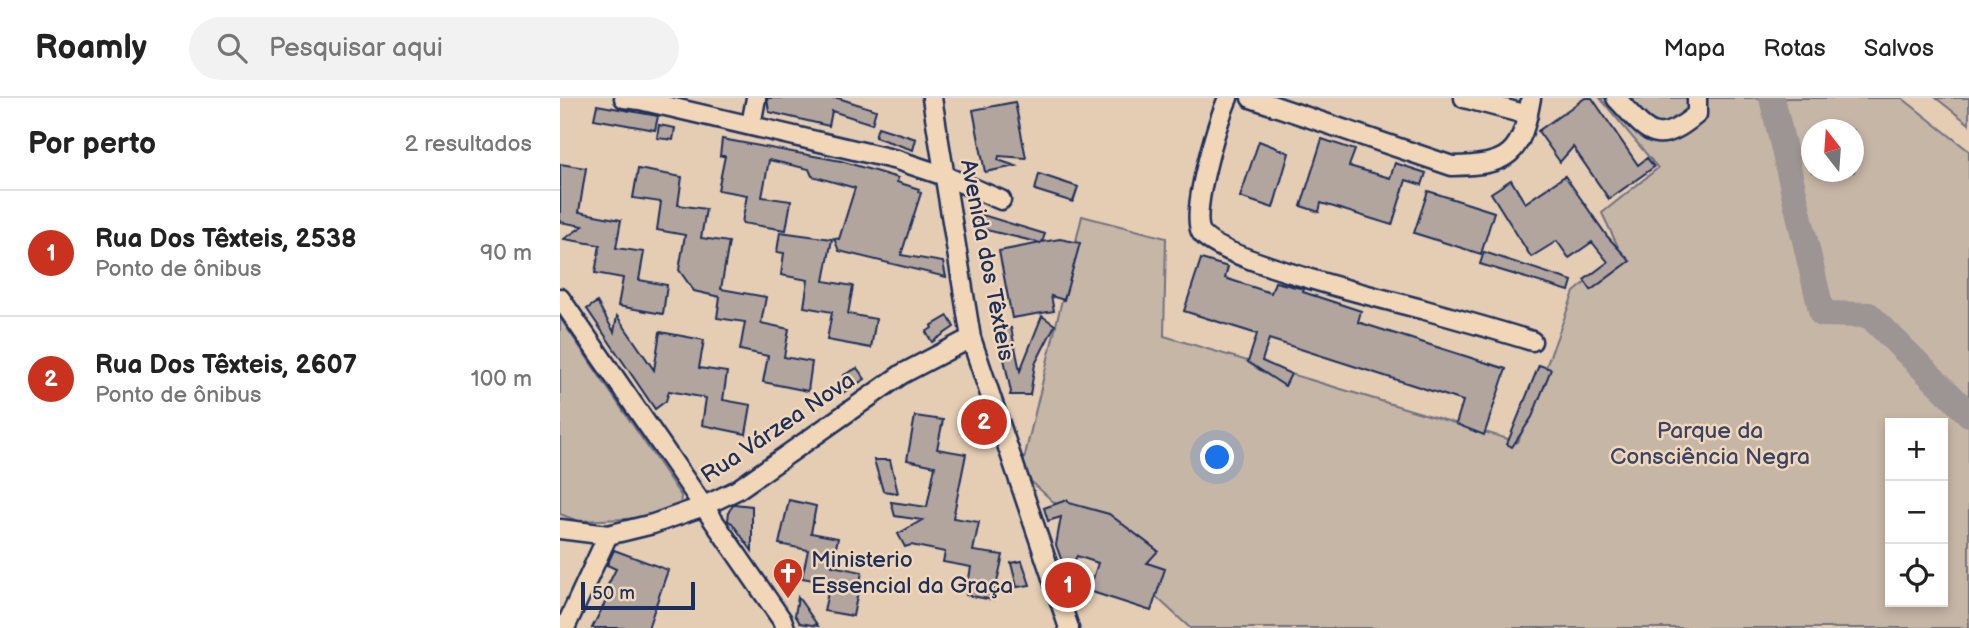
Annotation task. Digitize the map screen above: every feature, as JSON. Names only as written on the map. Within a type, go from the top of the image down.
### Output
[{"type":"street","points":[[624,98],[897,160],[945,176],[1001,200]]},
{"type":"street","points":[[751,125],[756,98]]},
{"type":"street","name":"Avenida dos Têxteis","points":[[932,98],[971,338],[1073,627]]},
{"type":"street","points":[[1228,98],[1204,176],[1199,217],[1201,232],[1214,244],[1287,272],[1532,341]]},
{"type":"street","points":[[1251,98],[1451,166],[1481,166],[1498,161],[1514,150],[1521,138],[1530,107],[1464,98]]},
{"type":"street","points":[[1616,98],[1641,125],[1658,134],[1679,130],[1697,114],[1697,98]]},
{"type":"street","points":[[560,298],[785,628]]},
{"type":"street","name":"Rua Várzea Nova","points":[[560,529],[608,535],[653,524],[737,491],[902,373],[971,338]]},
{"type":"street","points":[[565,628],[608,535]]},
{"type":"green space","name":"Parque da Consciência Negra","points":[[1600,98],[1902,98],[1969,151],[1969,628],[1190,628],[1021,472],[1082,216],[1166,238],[1164,336],[1518,442],[1574,292],[1621,253],[1602,213],[1658,168]]},
{"type":"green space","points":[[1936,98],[1969,98],[1969,124],[1941,102]]},
{"type":"green space","points":[[560,318],[681,496],[680,506],[646,518],[578,521],[560,514]]},
{"type":"building","points":[[767,98],[838,98],[876,110],[872,124],[832,111],[829,126],[769,112]]},
{"type":"building","points":[[1585,98],[1592,98],[1638,165],[1647,158],[1654,167],[1609,199],[1573,147],[1560,162],[1538,131]]},
{"type":"building","points":[[1015,102],[1026,158],[999,156],[998,160],[1016,166],[985,172],[973,110]]},
{"type":"building","points":[[597,105],[658,116],[655,130],[594,119]]},
{"type":"building","points":[[659,125],[675,128],[673,140],[657,138]]},
{"type":"building","points":[[878,127],[916,139],[913,150],[875,137]]},
{"type":"building","points":[[722,139],[841,161],[898,178],[897,182],[919,189],[918,192],[921,193],[901,255],[943,262],[946,277],[839,251],[834,238],[839,239],[855,188],[812,176],[809,169],[769,160],[762,197],[791,201],[786,230],[742,223],[747,195],[718,190],[725,156],[720,156]]},
{"type":"building","points":[[1322,139],[1355,150],[1349,166],[1390,178],[1395,163],[1426,173],[1422,185],[1406,180],[1392,225],[1321,203],[1319,212],[1301,206]]},
{"type":"building","points":[[1259,141],[1289,153],[1273,208],[1240,197]]},
{"type":"building","points":[[560,164],[586,168],[579,212],[621,220],[616,248],[644,252],[639,280],[667,285],[663,314],[618,306],[623,278],[595,273],[600,245],[564,239],[583,226],[560,222]]},
{"type":"building","points":[[638,169],[682,177],[678,205],[706,209],[701,238],[729,242],[721,289],[766,297],[761,323],[789,329],[784,357],[812,362],[808,391],[763,382],[768,356],[740,350],[745,322],[717,318],[720,297],[694,291],[679,270],[685,235],[657,230],[661,202],[633,198]]},
{"type":"building","points":[[1039,174],[1078,187],[1073,202],[1035,190]]},
{"type":"building","points":[[1565,176],[1607,236],[1630,261],[1591,290],[1584,280],[1608,262],[1592,242],[1569,258],[1557,241],[1531,257],[1491,193],[1511,180],[1525,203]]},
{"type":"building","points":[[1428,191],[1494,212],[1481,254],[1414,233]]},
{"type":"building","points":[[976,213],[1045,234],[1042,242],[1060,239],[1080,243],[1064,300],[1051,296],[1054,311],[1012,318],[999,251],[1041,243],[978,228]]},
{"type":"building","points":[[780,232],[832,239],[824,281],[853,286],[848,314],[876,319],[871,348],[827,340],[832,312],[804,307],[808,280],[781,275],[784,253],[777,252]]},
{"type":"building","points":[[1484,252],[1572,281],[1569,291],[1480,264]]},
{"type":"building","points":[[1201,259],[1228,267],[1225,278],[1271,293],[1275,282],[1304,289],[1303,292],[1361,311],[1358,322],[1506,369],[1484,435],[1456,424],[1463,401],[1269,339],[1262,361],[1291,374],[1285,386],[1248,362],[1257,334],[1184,311]]},
{"type":"building","points":[[597,302],[614,332],[617,316],[654,370],[660,332],[704,340],[699,368],[727,372],[723,400],[751,405],[746,434],[702,425],[706,398],[669,391],[666,401],[655,409],[587,309]]},
{"type":"building","points":[[948,316],[954,327],[932,342],[926,332]]},
{"type":"building","points":[[1042,316],[1055,325],[1035,364],[1030,395],[1010,395],[998,330],[1011,328],[1020,371]]},
{"type":"building","points":[[1539,365],[1551,369],[1532,417],[1512,447],[1507,444]]},
{"type":"building","points":[[857,368],[865,379],[841,394],[844,375]]},
{"type":"building","points":[[915,416],[943,420],[937,449],[966,454],[953,518],[979,522],[973,551],[1003,555],[993,600],[966,595],[971,567],[943,562],[945,552],[911,545],[905,547],[898,534],[922,520],[895,516],[891,502],[927,507],[935,466],[907,460]]},
{"type":"building","points":[[874,460],[890,460],[898,493],[883,491]]},
{"type":"building","points":[[789,500],[816,506],[811,533],[838,538],[832,566],[862,572],[853,616],[824,611],[830,583],[802,578],[808,550],[779,544]]},
{"type":"building","points":[[1067,500],[1069,503],[1109,514],[1158,551],[1147,563],[1165,569],[1151,611],[1089,591],[1098,563],[1077,556],[1067,575],[1056,545],[1061,517],[1048,521],[1044,508]]},
{"type":"building","points":[[734,504],[752,506],[752,551],[728,521],[729,511]]},
{"type":"building","points":[[614,550],[668,570],[648,628],[592,628],[608,597],[603,595],[616,569],[607,565]]},
{"type":"building","points":[[1022,561],[1030,585],[1017,587],[1011,563]]},
{"type":"building","points":[[798,597],[818,626],[800,623],[795,615]]},
{"type":"waterway","points":[[1772,98],[1822,314],[1869,315],[1969,414]]},
{"type":"place","name":"Rua Dos Têxteis, 2607","points":[[984,422]]},
{"type":"place","name":"Rua Dos Têxteis, 2538","points":[[1068,585]]},
{"type":"place","name":"Ministerio Essencial da Graça","points":[[788,600]]}]
